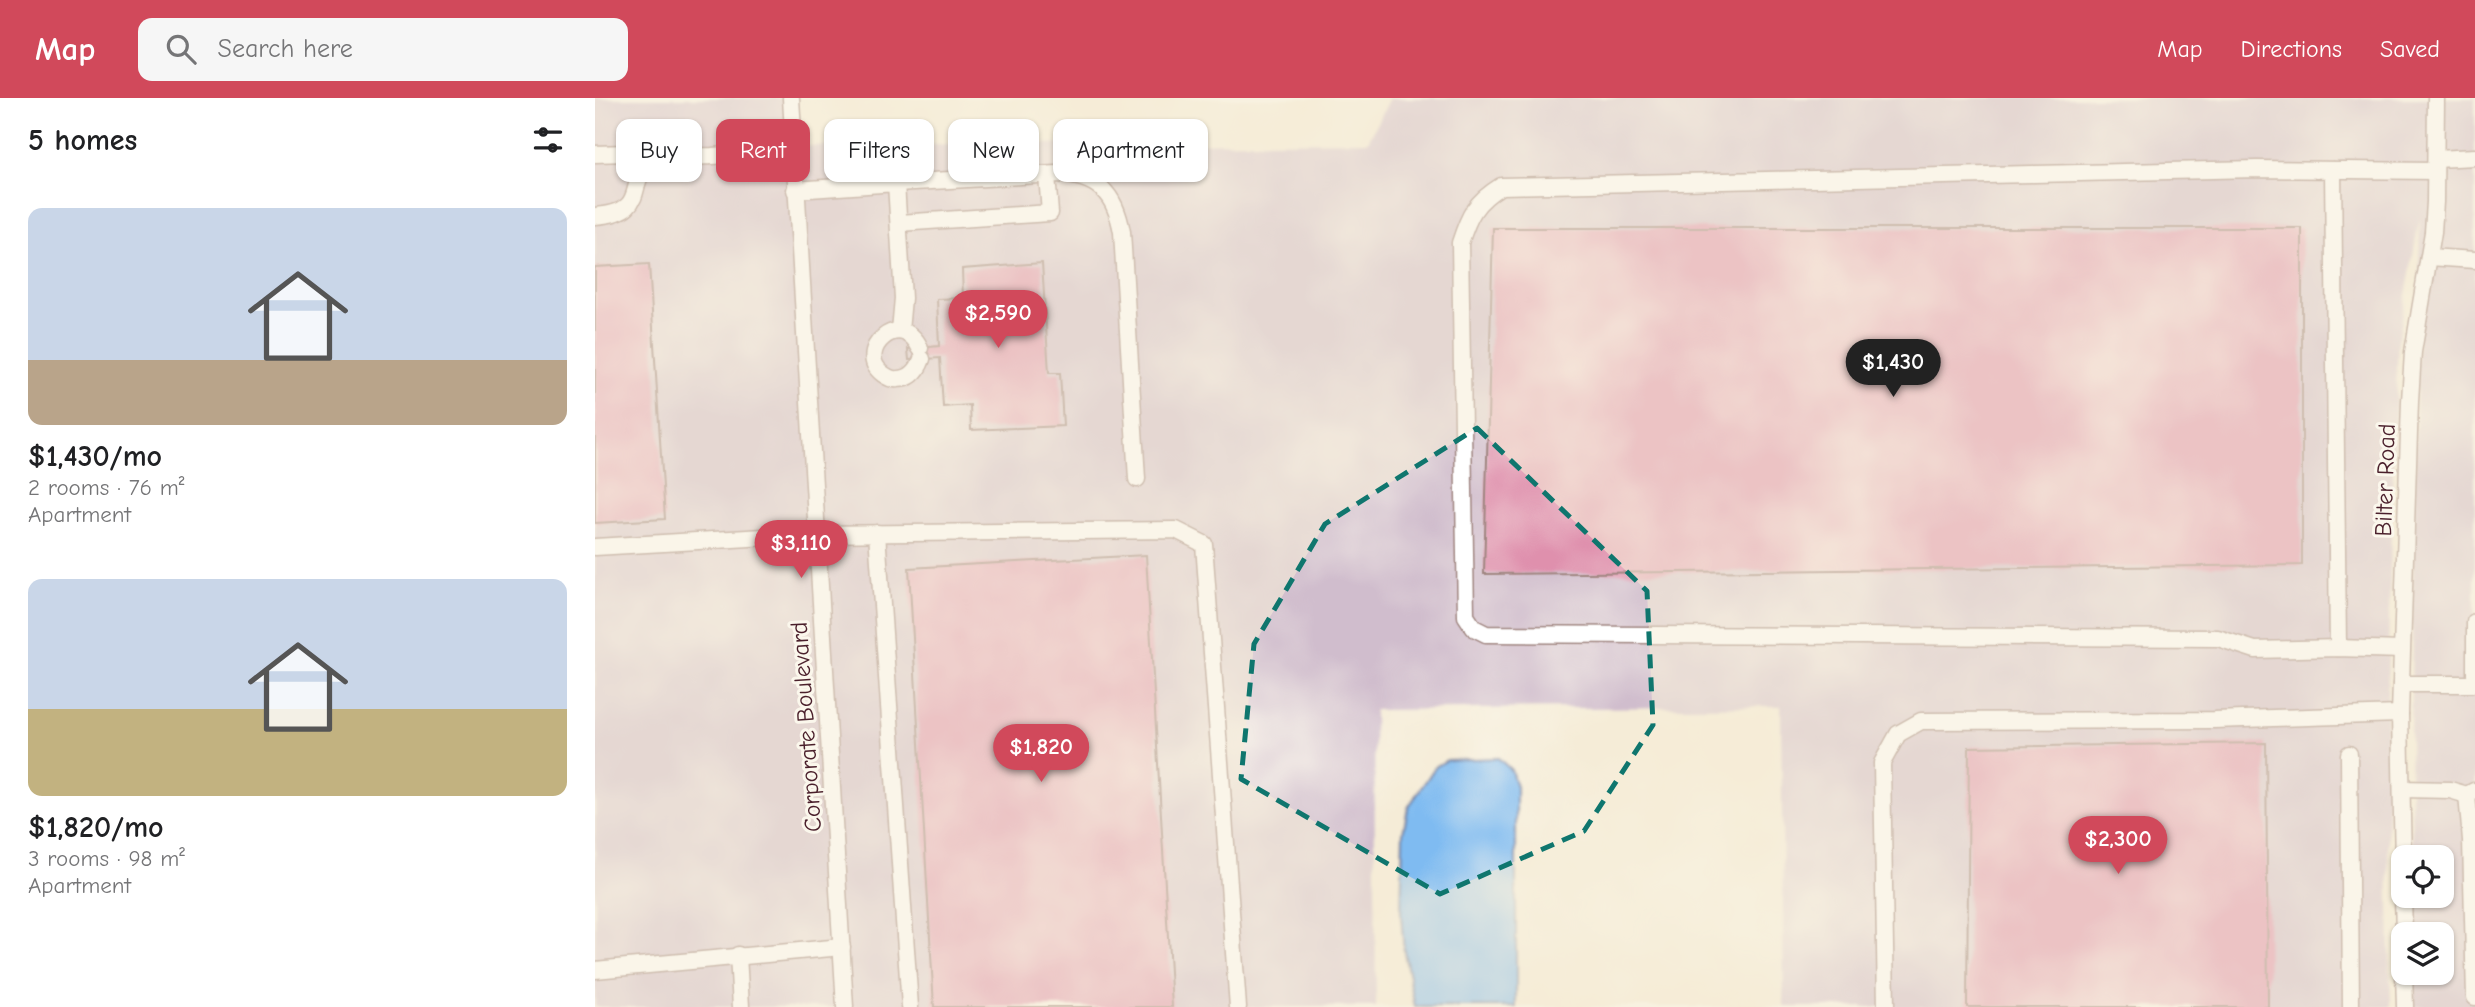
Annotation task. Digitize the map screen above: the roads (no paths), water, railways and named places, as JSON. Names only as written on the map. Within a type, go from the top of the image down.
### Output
[{"type":"street","name":"Corporate Boulevard","points":[[791,98],[792,119]]},
{"type":"street","name":"Bilter Road","points":[[2403,845],[2401,650],[2413,352],[2435,212],[2436,98]]},
{"type":"street","points":[[595,154],[616,153]]},
{"type":"street","points":[[2401,650],[2255,650],[2218,638],[1486,634],[1474,628],[1466,616],[1460,243],[1467,220],[1482,198],[1501,186],[2243,169],[2333,170],[2436,165],[2475,158]]},
{"type":"street","points":[[2333,170],[2338,648]]},
{"type":"street","points":[[899,223],[1050,213],[1047,175]]},
{"type":"street","points":[[795,190],[1076,175],[1105,191],[1115,204],[1120,218],[1137,479]]},
{"type":"street","points":[[595,216],[620,212],[630,205],[637,182]]},
{"type":"street","name":"Corporate Boulevard","points":[[795,182],[845,1007]]},
{"type":"street","points":[[896,183],[904,298],[900,331]]},
{"type":"street","points":[[2428,257],[2475,260]]},
{"type":"street","points":[[900,331],[914,338],[921,353],[919,367],[908,377],[892,379],[879,370],[875,363],[875,347],[885,335],[900,331]]},
{"type":"street","points":[[595,547],[817,534],[1176,530],[1204,544],[1238,1007]]},
{"type":"street","points":[[877,533],[910,1007]]},
{"type":"street","points":[[2475,622],[2475,675]]},
{"type":"street","points":[[2401,684],[2475,684]]},
{"type":"street","points":[[1886,1007],[1882,763],[1898,734],[1910,727],[1921,721],[1932,720],[2214,720],[2400,714]]},
{"type":"street","points":[[2349,754],[2351,1007]]},
{"type":"street","points":[[2402,789],[2471,793],[2475,997]]},
{"type":"street","points":[[595,970],[842,947]]},
{"type":"street","points":[[738,955],[741,1007]]},
{"type":"street","points":[[2404,985],[2405,1007]]},
{"type":"water","points":[[1498,758],[1511,770],[1516,787],[1516,1007],[1415,1007],[1404,952],[1401,915],[1403,832],[1408,808],[1435,767],[1447,760]]}]
